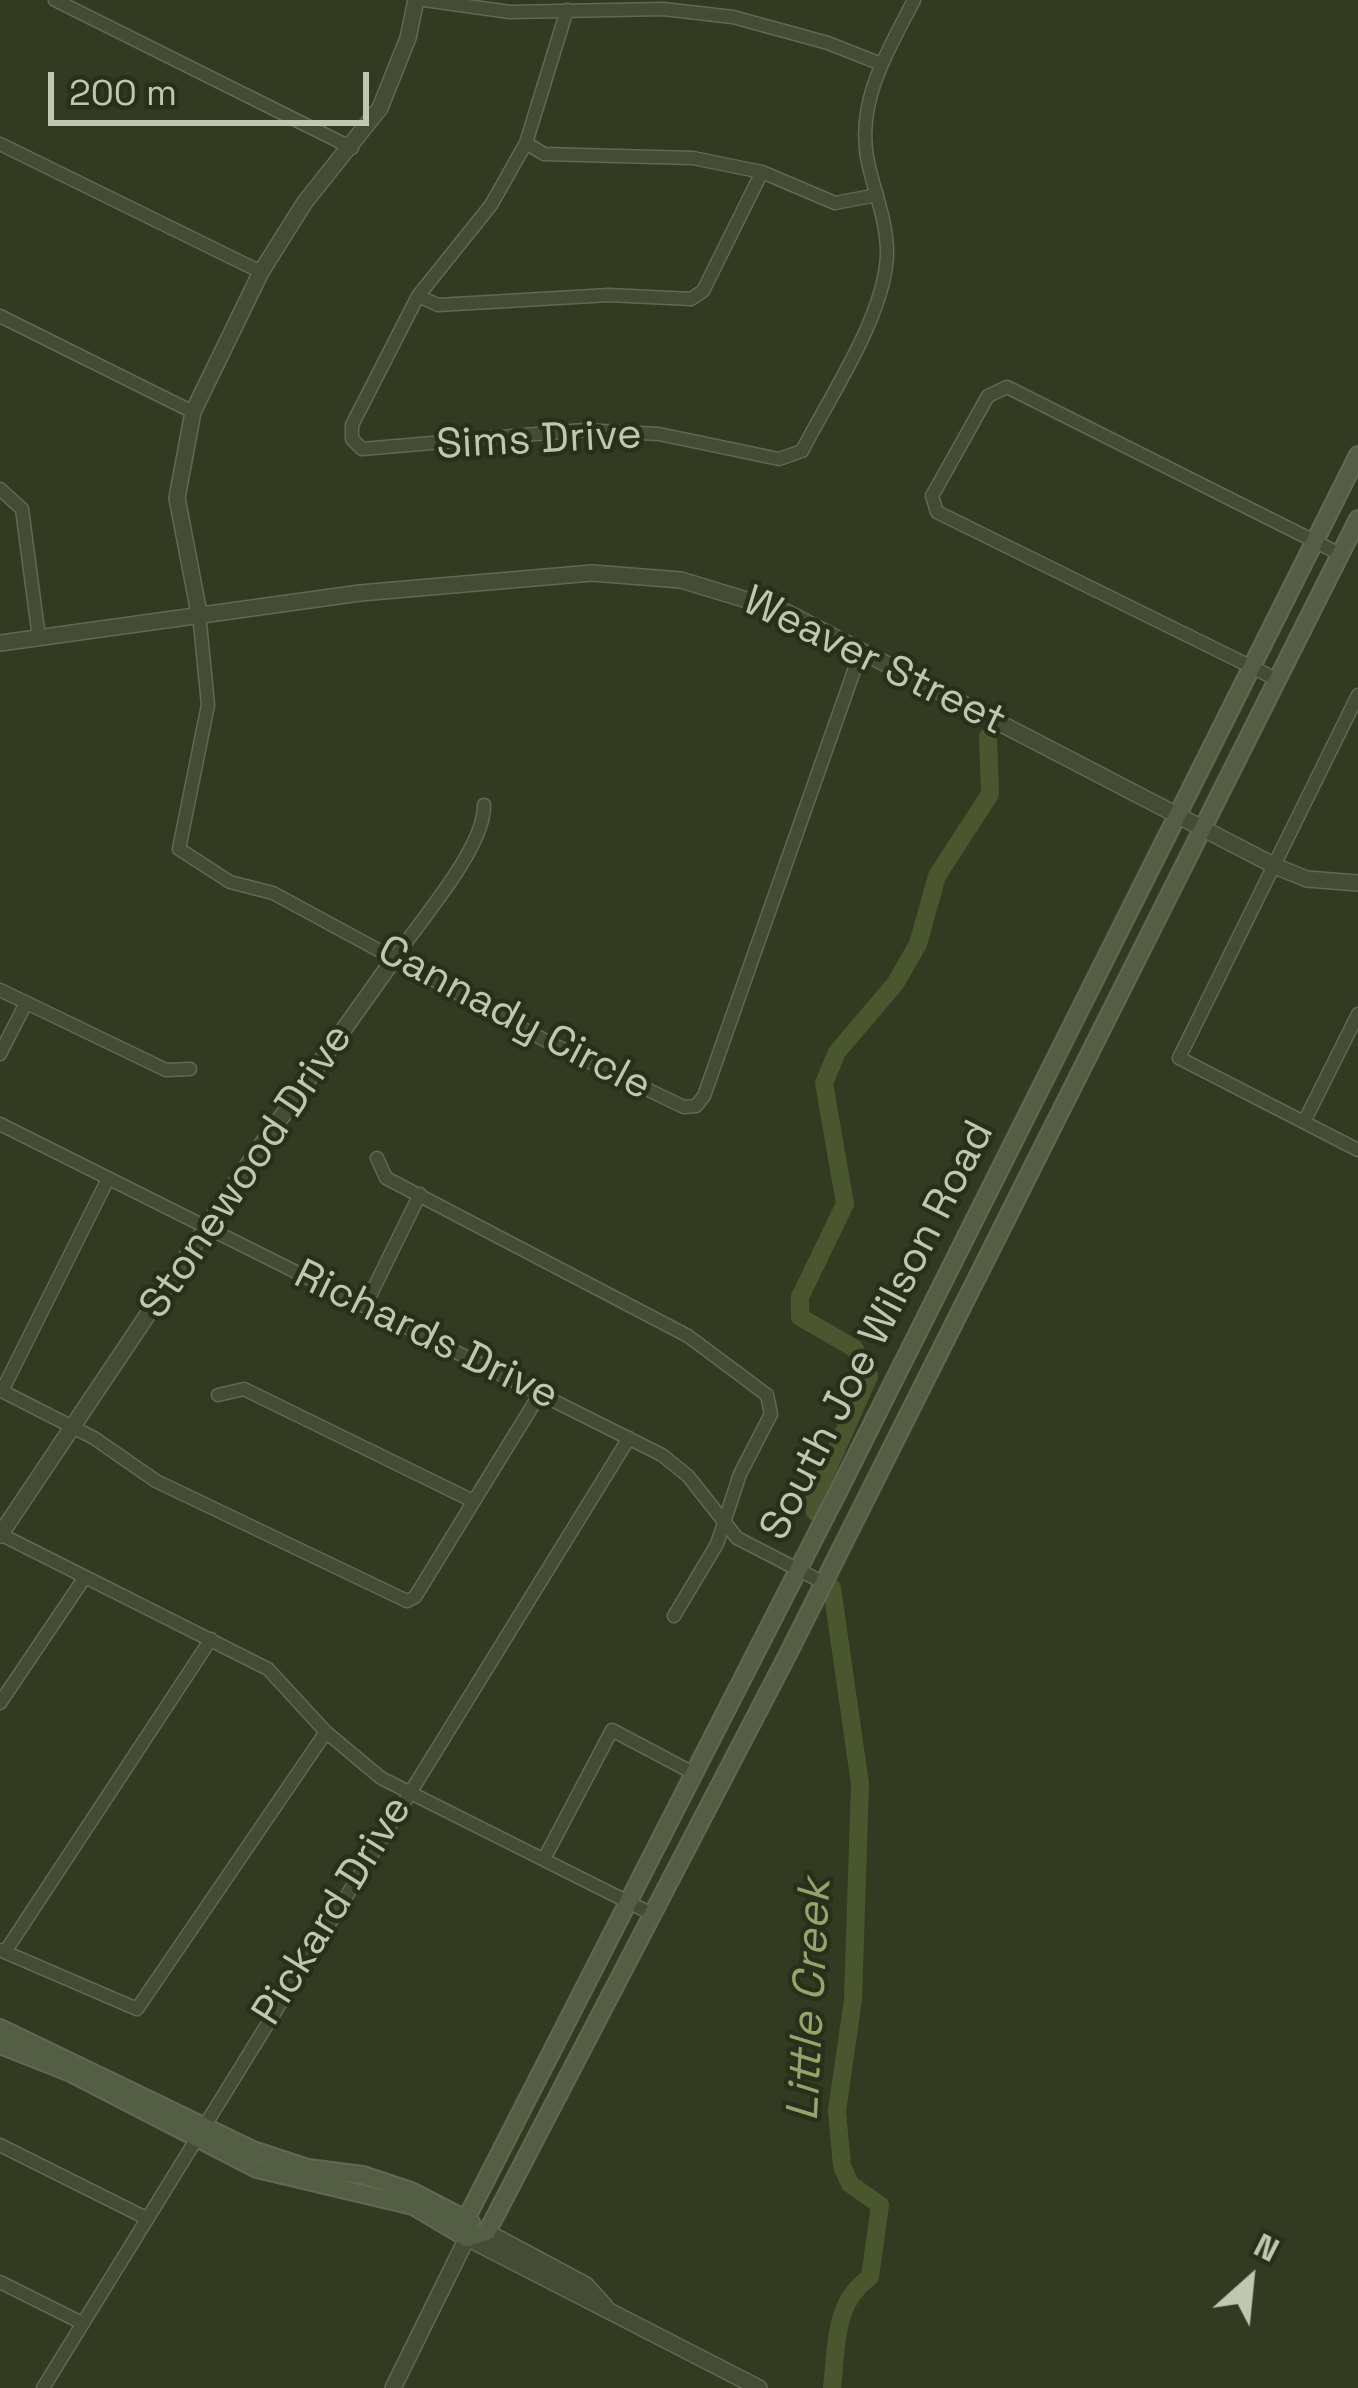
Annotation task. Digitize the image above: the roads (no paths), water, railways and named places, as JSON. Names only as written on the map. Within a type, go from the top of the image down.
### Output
[{"type":"main road","name":"South Joe Wilson Road","points":[[466,2228],[1358,455]]},
{"type":"main road","name":"South Joe Wilson Road","points":[[487,2232],[824,1583],[1358,519]]},
{"type":"main road","points":[[0,2028],[198,2130],[257,2169],[413,2206],[487,2232]]},
{"type":"main road","points":[[0,2044],[198,2130]]},
{"type":"street","points":[[55,0],[352,148]]},
{"type":"street","points":[[199,613],[177,498],[193,412],[261,272],[305,202],[380,108],[420,0],[510,12],[663,9],[733,17],[827,43],[881,64]]},
{"type":"street","name":"Sims Drive","points":[[567,10],[526,143],[491,206],[418,296],[352,425],[352,439],[362,449],[583,430],[659,434],[788,459],[802,451],[879,298],[887,258],[865,125],[881,64],[914,0]]},
{"type":"street","points":[[526,143],[544,154],[693,158],[762,172],[835,203],[877,195]]},
{"type":"street","points":[[0,145],[261,272]]},
{"type":"street","points":[[418,296],[438,305],[609,296],[691,299],[703,291],[762,172]]},
{"type":"street","points":[[0,316],[193,412]]},
{"type":"street","points":[[1276,679],[937,512],[932,496],[988,396],[1007,387],[1340,554]]},
{"type":"street","points":[[0,490],[22,509],[39,638]]},
{"type":"street","name":"Weaver Street","points":[[0,643],[199,613],[543,577],[644,574],[742,595],[1179,812],[1277,867],[1307,879],[1358,883]]},
{"type":"street","name":"Cannady Circle","points":[[199,613],[208,705],[179,849],[230,882],[272,893],[548,1042],[677,1105],[695,1106],[710,1081],[861,651]]},
{"type":"street","points":[[1358,695],[1179,1058],[1358,1150]]},
{"type":"street","name":"Stonewood Drive","points":[[0,1534],[473,844],[485,820],[484,805]]},
{"type":"street","points":[[0,990],[166,1070],[190,1069]]},
{"type":"street","points":[[0,1054],[26,1003]]},
{"type":"street","points":[[1304,1122],[1358,1014]]},
{"type":"street","name":"Richards Drive","points":[[0,1124],[628,1438],[688,1476],[737,1538],[824,1583]]},
{"type":"street","points":[[377,1159],[386,1178],[688,1336],[767,1395],[771,1414],[740,1474],[725,1522],[674,1616]]},
{"type":"street","points":[[108,1178],[1,1390],[74,1427],[156,1481],[352,1577],[400,1598],[415,1597],[541,1392]]},
{"type":"street","points":[[365,1306],[420,1194]]},
{"type":"street","points":[[218,1395],[244,1389],[473,1501]]},
{"type":"street","name":"Pickard Drive","points":[[43,2388],[628,1438]]},
{"type":"street","points":[[0,1534],[268,1669],[326,1732],[381,1778],[654,1916]]},
{"type":"street","points":[[0,1703],[85,1577]]},
{"type":"street","points":[[211,1639],[3,1951],[137,2009],[326,1732]]},
{"type":"street","points":[[544,1859],[612,1730],[695,1774]]},
{"type":"street","points":[[0,2146],[146,2218]]},
{"type":"street","points":[[466,2228],[611,2312],[760,2388]]},
{"type":"street","name":"South Joe Wilson Road","points":[[393,2388],[466,2228]]},
{"type":"street","points":[[487,2232],[586,2285],[611,2312]]},
{"type":"street","points":[[0,2282],[80,2322]]},
{"type":"waterway","name":"Little Creek","points":[[815,1512],[813,1502],[869,1376],[854,1348],[800,1317],[800,1297],[845,1204],[824,1083],[837,1052],[895,984],[918,944],[937,876],[990,794],[988,737]]},
{"type":"waterway","name":"Little Creek","points":[[832,1588],[860,1784],[853,2000],[837,2111],[842,2166],[850,2184],[880,2205],[870,2277],[849,2299],[839,2326],[832,2388]]}]
